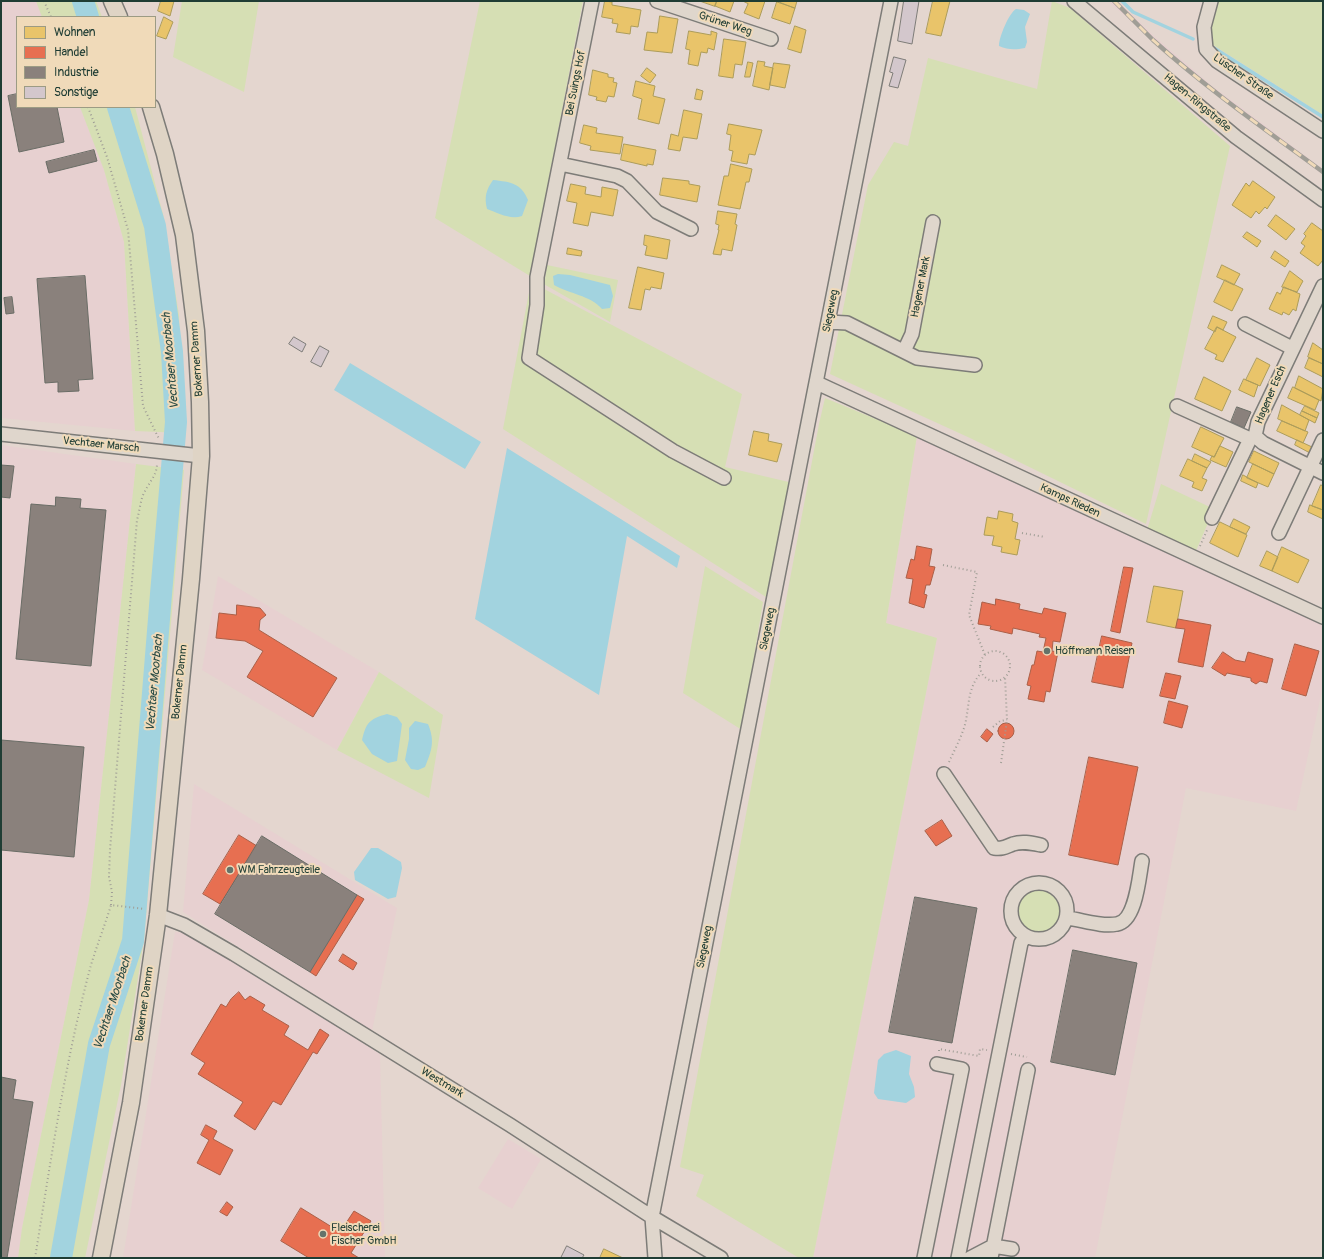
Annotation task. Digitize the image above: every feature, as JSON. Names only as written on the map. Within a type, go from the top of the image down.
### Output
[{"type":"main road","points":[[112,1],[119,16]]},
{"type":"main road","name":"Bokerner Damm","points":[[101,1258],[131,1103],[191,579],[201,456],[196,331],[184,235],[151,108]]},
{"type":"street","name":"Bei Suings Hof","points":[[592,1],[537,277],[537,305],[529,358],[673,452],[724,478]]},
{"type":"street","name":"Grüner Weg","points":[[657,1],[771,39]]},
{"type":"street","name":"Siegeweg","points":[[655,1258],[652,1217],[891,1]]},
{"type":"street","name":"Hagen-Ringstraße","points":[[1074,1],[1138,53],[1236,137],[1323,200]]},
{"type":"street","name":"Lüscher Straße","points":[[1211,1],[1204,27],[1206,49],[1217,61],[1323,131]]},
{"type":"street","points":[[560,164],[617,176],[627,181],[657,212],[692,229]]},
{"type":"street","name":"Hagener Mark","points":[[904,351],[912,334],[933,222]]},
{"type":"street","name":"Hagener Esch","points":[[1323,286],[1292,348],[1252,438],[1323,473]]},
{"type":"street","points":[[828,322],[847,323],[917,358],[975,365]]},
{"type":"street","points":[[1245,324],[1292,348]]},
{"type":"street","name":"Kamps Rieden","points":[[817,383],[1194,559],[1323,617]]},
{"type":"street","points":[[1177,406],[1252,438],[1212,518]]},
{"type":"street","name":"Vechtaer Marsch","points":[[1,434],[201,456]]},
{"type":"street","points":[[1279,534],[1323,440]]},
{"type":"street","points":[[944,774],[994,848],[1004,849],[1013,844],[1027,842],[1041,845]]},
{"type":"street","points":[[1067,918],[1105,924],[1118,924],[1126,919],[1132,911],[1142,861]]},
{"type":"street","points":[[1036,883],[1049,884],[1060,892],[1067,904],[1067,918],[1062,929],[1052,937],[1040,940],[1025,937],[1016,928],[1011,914],[1013,900],[1022,888],[1036,883]]},
{"type":"street","name":"Westmark","points":[[153,912],[184,925],[234,954],[510,1125],[652,1217],[721,1258]]},
{"type":"street","points":[[958,1258],[1021,943],[1025,937]]},
{"type":"street","points":[[924,1258],[962,1069],[937,1064]]},
{"type":"street","points":[[992,1252],[1028,1070]]},
{"type":"street","points":[[970,1258],[992,1252],[1012,1249]]},
{"type":"path","points":[[44,1],[51,16]]},
{"type":"path","points":[[35,1258],[64,1087],[91,966],[111,905],[112,892],[109,877],[110,850],[138,520],[142,499],[157,470],[159,451],[158,439],[143,406],[128,230],[107,157],[88,108]]},
{"type":"path","points":[[1194,559],[1212,518]]},
{"type":"path","points":[[1022,533],[1045,537]]},
{"type":"path","points":[[943,565],[976,572],[969,615],[985,655]]},
{"type":"path","points":[[1001,763],[1007,720],[1006,677],[1010,668],[1004,654],[994,651],[985,655],[980,663],[981,673],[988,680],[992,681],[1002,680],[1006,677]]},
{"type":"path","points":[[944,774],[964,728],[968,711],[968,699],[974,680],[981,673]]},
{"type":"path","points":[[993,727],[1000,720],[1007,720]]},
{"type":"path","points":[[111,905],[153,912]]},
{"type":"path","points":[[937,1064],[939,1049],[979,1056],[980,1049],[1031,1058],[1028,1070]]},
{"type":"shaded area","points":[[1,1],[36,1],[42,16],[16,16],[16,108],[80,108],[104,170],[124,242],[135,431],[1,418]]},
{"type":"shaded area","points":[[1108,1],[1118,1],[1155,37],[1211,85],[1323,169],[1323,175],[1194,77]]},
{"type":"shaded area","points":[[917,436],[1323,623],[1323,686],[1296,811],[1186,788],[1095,1258],[813,1258],[937,638],[886,623]]},
{"type":"shaded area","points":[[1,445],[136,464],[89,900],[22,1228],[18,1258],[1,1258]]},
{"type":"shaded area","points":[[218,576],[379,672],[337,750],[202,670]]},
{"type":"shaded area","points":[[194,784],[397,908],[372,1031],[183,912]]},
{"type":"shaded area","points":[[175,932],[187,933],[380,1054],[385,1258],[123,1258]]},
{"type":"shaded area","points":[[508,1139],[541,1159],[512,1209],[478,1188]]},
{"type":"green space","points":[[36,1],[96,1],[102,16],[42,16]]},
{"type":"green space","points":[[182,1],[259,1],[244,92],[173,57]]},
{"type":"green space","points":[[480,1],[583,1],[530,276],[435,218]]},
{"type":"green space","points":[[1052,1],[1070,8],[1230,146],[1146,524],[970,438],[830,374],[868,185],[894,142],[908,146],[928,58],[1037,89]]},
{"type":"green space","points":[[1215,1],[1323,1],[1323,115],[1213,45],[1209,29]]},
{"type":"green space","points":[[80,108],[135,108],[163,214],[179,315],[184,433],[135,431],[124,242],[104,170]]},
{"type":"green space","points":[[547,265],[618,280],[610,322],[542,283],[545,279]]},
{"type":"green space","points":[[531,282],[742,394],[725,467],[793,483],[766,597],[503,429]]},
{"type":"green space","points":[[825,398],[917,436],[886,623],[937,638],[813,1258],[799,1258],[696,1196],[704,1175],[680,1167]]},
{"type":"green space","points":[[136,464],[184,470],[144,940],[121,1085],[85,1258],[18,1258],[22,1228],[89,900]]},
{"type":"green space","points":[[1161,484],[1212,508],[1207,519],[1208,523],[1195,553],[1147,530]]},
{"type":"green space","points":[[705,566],[763,602],[742,730],[683,693]]},
{"type":"green space","points":[[379,672],[443,715],[429,798],[337,750]]},
{"type":"green space","points":[[1039,890],[1051,894],[1057,900],[1061,912],[1057,924],[1051,930],[1039,934],[1027,930],[1021,924],[1017,912],[1021,900],[1027,894]]},
{"type":"water","points":[[1016,9],[1024,10],[1030,14],[1025,27],[1027,42],[1025,48],[1012,49],[999,46],[1010,15]]},
{"type":"water","points":[[493,180],[515,184],[522,190],[528,200],[522,216],[509,217],[487,209],[486,194]]},
{"type":"water","points":[[558,274],[570,275],[610,285],[613,296],[610,308],[602,309],[592,301],[554,285],[553,276]]},
{"type":"water","points":[[350,363],[481,442],[465,469],[334,390]]},
{"type":"water","points":[[507,448],[680,556],[677,568],[627,536],[599,695],[475,619]]},
{"type":"water","points":[[387,714],[397,717],[402,724],[397,761],[388,763],[372,754],[362,740],[369,722]]},
{"type":"water","points":[[415,721],[428,724],[432,741],[431,750],[425,767],[418,770],[411,769],[405,760],[409,739],[409,728]]},
{"type":"water","points":[[371,848],[378,848],[401,862],[402,868],[396,897],[388,899],[355,880],[354,872]]},
{"type":"water","points":[[896,1050],[911,1056],[909,1074],[914,1087],[915,1097],[906,1103],[878,1099],[874,1093],[878,1060],[884,1054]]},
{"type":"building: Wohnen","points":[[161,1],[174,1],[170,16],[158,11]]},
{"type":"building: Wohnen","points":[[605,1],[612,2],[612,5],[641,10],[638,27],[631,26],[630,34],[616,32],[618,24],[612,23],[613,19],[602,17]]},
{"type":"building: Wohnen","points":[[700,1],[717,1],[715,6]]},
{"type":"building: Wohnen","points":[[717,1],[734,1],[730,12],[715,6]]},
{"type":"building: Wohnen","points":[[743,1],[765,1],[759,19],[744,13],[748,4]]},
{"type":"building: Wohnen","points":[[777,1],[797,1],[795,8]]},
{"type":"building: Wohnen","points":[[933,1],[950,1],[941,36],[926,33]]},
{"type":"building: Wohnen","points":[[777,2],[795,8],[790,24],[772,18]]},
{"type":"building: Wohnen","points":[[660,16],[678,19],[672,53],[644,50],[647,32],[657,33]]},
{"type":"building: Wohnen","points":[[164,17],[173,22],[166,39],[157,36]]},
{"type":"building: Wohnen","points":[[795,26],[806,30],[801,53],[788,49]]},
{"type":"building: Wohnen","points":[[689,31],[711,35],[711,31],[717,33],[714,50],[708,48],[707,53],[701,52],[698,66],[688,64],[690,50],[686,49]]},
{"type":"building: Wohnen","points":[[724,39],[746,42],[742,65],[735,64],[733,78],[719,76]]},
{"type":"building: Wohnen","points":[[758,61],[765,62],[764,66],[773,68],[769,90],[753,86]]},
{"type":"building: Wohnen","points":[[748,62],[753,63],[750,77],[745,77]]},
{"type":"building: Wohnen","points":[[774,63],[790,65],[785,88],[770,85]]},
{"type":"building: Wohnen","points":[[647,68],[656,75],[650,83],[641,76]]},
{"type":"building: Wohnen","points":[[593,70],[608,74],[608,77],[614,78],[613,82],[617,83],[614,97],[608,96],[606,102],[596,100],[597,97],[589,95]]},
{"type":"building: Wohnen","points":[[636,81],[655,86],[653,96],[665,99],[659,124],[638,119],[642,99],[633,96]]},
{"type":"building: Wohnen","points":[[697,89],[703,91],[701,100],[695,99]]},
{"type":"building: Wohnen","points":[[684,110],[702,114],[697,139],[683,137],[680,151],[668,149],[671,134],[678,136]]},
{"type":"building: Wohnen","points":[[729,124],[762,130],[755,155],[749,154],[747,164],[731,161],[733,151],[729,150],[731,135],[727,134]]},
{"type":"building: Wohnen","points":[[584,125],[597,128],[596,133],[623,137],[620,154],[590,150],[591,146],[580,143]]},
{"type":"building: Wohnen","points":[[624,144],[656,150],[653,165],[647,164],[647,166],[621,160]]},
{"type":"building: Wohnen","points":[[731,164],[752,169],[749,182],[746,182],[740,209],[718,205],[724,176],[728,176]]},
{"type":"building: Wohnen","points":[[663,178],[689,181],[689,184],[700,186],[697,202],[660,195]]},
{"type":"building: Wohnen","points":[[1253,181],[1275,197],[1267,209],[1265,207],[1259,214],[1256,211],[1251,218],[1232,205],[1246,183],[1249,186]]},
{"type":"building: Wohnen","points":[[571,184],[586,187],[585,194],[601,197],[602,187],[618,190],[613,216],[591,212],[588,226],[573,223],[577,203],[567,201]]},
{"type":"building: Wohnen","points":[[718,211],[737,214],[735,224],[737,225],[732,251],[722,249],[721,255],[713,254],[719,230],[719,225],[716,224]]},
{"type":"building: Wohnen","points":[[1276,215],[1295,229],[1286,240],[1268,226]]},
{"type":"building: Wohnen","points":[[1312,223],[1323,231],[1323,260],[1318,266],[1300,253],[1305,246],[1301,243],[1306,236],[1304,234]]},
{"type":"building: Wohnen","points":[[1247,232],[1261,241],[1257,247],[1243,237]]},
{"type":"building: Wohnen","points":[[645,235],[670,240],[667,259],[645,255],[647,246],[644,245]]},
{"type":"building: Wohnen","points":[[568,248],[582,251],[581,256],[567,254]]},
{"type":"building: Wohnen","points":[[1275,251],[1289,261],[1285,267],[1271,258]]},
{"type":"building: Wohnen","points":[[1222,265],[1240,274],[1234,285],[1217,277]]},
{"type":"building: Wohnen","points":[[638,267],[664,273],[661,289],[651,287],[650,290],[645,289],[641,310],[629,308]]},
{"type":"building: Wohnen","points":[[1290,271],[1303,281],[1297,292],[1282,287]]},
{"type":"building: Wohnen","points":[[1225,280],[1243,289],[1232,311],[1214,302]]},
{"type":"building: Wohnen","points":[[1284,287],[1300,294],[1296,311],[1293,309],[1289,315],[1283,312],[1282,315],[1269,309],[1277,292],[1280,294]]},
{"type":"building: Wohnen","points":[[1213,316],[1227,322],[1223,330],[1217,327],[1215,332],[1208,328]]},
{"type":"building: Wohnen","points":[[1217,327],[1236,337],[1223,362],[1215,359],[1217,355],[1205,349]]},
{"type":"building: Wohnen","points":[[1313,343],[1323,350],[1323,364],[1308,357]]},
{"type":"building: Wohnen","points":[[1257,358],[1270,365],[1260,386],[1246,380]]},
{"type":"building: Wohnen","points":[[1309,358],[1323,364],[1323,377],[1305,368]]},
{"type":"building: Wohnen","points":[[1299,376],[1323,389],[1321,401],[1295,388]]},
{"type":"building: Wohnen","points":[[1204,377],[1231,391],[1222,411],[1195,399]]},
{"type":"building: Wohnen","points":[[1244,379],[1258,385],[1254,397],[1239,390]]},
{"type":"building: Wohnen","points":[[1293,387],[1319,400],[1315,410],[1288,398]]},
{"type":"building: Wohnen","points":[[1282,405],[1309,420],[1305,431],[1278,419]]},
{"type":"building: Wohnen","points":[[1305,406],[1319,413],[1317,418],[1302,411]]},
{"type":"building: Wohnen","points":[[1302,411],[1317,418],[1315,423],[1300,415]]},
{"type":"building: Wohnen","points":[[1282,421],[1308,432],[1303,443],[1277,431]]},
{"type":"building: Wohnen","points":[[1201,427],[1224,438],[1214,457],[1192,447]]},
{"type":"building: Wohnen","points":[[754,431],[769,434],[768,441],[782,444],[777,462],[749,455]]},
{"type":"building: Wohnen","points":[[1297,440],[1312,447],[1310,453],[1295,445]]},
{"type":"building: Wohnen","points":[[1220,446],[1233,452],[1226,467],[1210,460],[1212,456],[1214,457]]},
{"type":"building: Wohnen","points":[[1254,451],[1279,463],[1274,474],[1249,462]]},
{"type":"building: Wohnen","points":[[1195,454],[1211,462],[1207,468],[1192,461]]},
{"type":"building: Wohnen","points":[[1188,459],[1207,468],[1202,478],[1207,480],[1202,491],[1192,487],[1194,482],[1180,476]]},
{"type":"building: Wohnen","points":[[1253,464],[1274,474],[1268,487],[1247,478]]},
{"type":"building: Wohnen","points":[[1243,475],[1258,483],[1256,488],[1241,481]]},
{"type":"building: Wohnen","points":[[1321,485],[1323,486],[1323,510],[1312,506]]},
{"type":"building: Wohnen","points":[[1310,505],[1323,510],[1323,519],[1308,512]]},
{"type":"building: Wohnen","points":[[999,511],[1013,514],[1012,521],[1018,523],[1015,539],[1020,540],[1017,555],[1001,552],[1002,547],[992,545],[994,536],[984,535],[987,517],[997,519]]},
{"type":"building: Wohnen","points":[[1234,519],[1250,527],[1246,534],[1230,527]]},
{"type":"building: Wohnen","points":[[1220,522],[1247,535],[1238,557],[1210,543]]},
{"type":"building: Wohnen","points":[[1282,547],[1309,560],[1298,583],[1272,571]]},
{"type":"building: Wohnen","points":[[1267,551],[1278,557],[1272,571],[1260,566]]},
{"type":"building: Wohnen","points":[[1154,586],[1183,591],[1176,628],[1147,622]]},
{"type":"building: Wohnen","points":[[604,1249],[623,1258],[600,1258]]},
{"type":"building: Handel","points":[[917,546],[932,549],[929,566],[935,567],[930,585],[926,585],[924,594],[927,595],[924,608],[909,603],[913,579],[906,578],[911,559],[914,560]]},
{"type":"building: Handel","points":[[1124,567],[1133,568],[1120,633],[1111,631]]},
{"type":"building: Handel","name":"Höffmann Reisen","points":[[996,599],[1020,604],[1019,609],[1042,614],[1044,608],[1066,613],[1060,642],[1053,641],[1052,651],[1058,652],[1050,692],[1046,691],[1044,702],[1028,699],[1031,686],[1027,685],[1037,651],[1043,652],[1046,638],[1039,637],[1040,634],[1013,628],[1012,634],[990,629],[991,626],[978,624],[982,602],[995,605]]},
{"type":"building: Handel","points":[[237,605],[260,608],[266,615],[260,620],[259,630],[337,678],[313,717],[247,677],[263,651],[245,641],[216,638],[219,613],[236,615]]},
{"type":"building: Handel","points":[[1178,619],[1211,625],[1203,667],[1178,662],[1185,629],[1176,628]]},
{"type":"building: Handel","points":[[1102,636],[1132,643],[1123,688],[1092,682]]},
{"type":"building: Handel","points":[[1295,644],[1319,651],[1306,696],[1282,689]]},
{"type":"building: Handel","points":[[1223,652],[1235,660],[1245,662],[1248,652],[1273,659],[1267,683],[1260,681],[1256,684],[1251,681],[1251,678],[1227,673],[1225,676],[1212,668]]},
{"type":"building: Handel","points":[[1166,673],[1181,676],[1175,699],[1160,696]]},
{"type":"building: Handel","points":[[1169,701],[1188,706],[1182,728],[1164,723]]},
{"type":"building: Handel","points":[[1006,723],[1013,728],[1014,731],[1009,738],[1006,739],[999,734],[998,731],[1003,724]]},
{"type":"building: Handel","points":[[987,729],[993,734],[987,742],[981,737]]},
{"type":"building: Handel","points":[[1089,757],[1138,767],[1118,865],[1069,855]]},
{"type":"building: Handel","points":[[942,820],[952,836],[936,846],[925,831]]},
{"type":"building: Handel","name":"WM Fahrzeugteile","points":[[239,835],[257,846],[220,904],[203,894]]},
{"type":"building: Handel","points":[[357,895],[364,899],[316,976],[310,972]]},
{"type":"building: Handel","points":[[343,954],[357,963],[353,970],[339,961]]},
{"type":"building: Handel","points":[[239,992],[245,1000],[250,996],[265,1005],[262,1010],[289,1026],[284,1035],[308,1050],[320,1029],[329,1035],[317,1054],[313,1052],[281,1105],[273,1101],[255,1130],[234,1116],[243,1102],[198,1074],[205,1063],[191,1054],[221,1004],[226,1007],[231,999]]},
{"type":"building: Handel","points":[[206,1125],[217,1131],[213,1139],[233,1150],[220,1175],[197,1163],[209,1140],[201,1135]]},
{"type":"building: Handel","points":[[227,1202],[233,1207],[227,1216],[220,1212]]},
{"type":"building: Handel","points":[[301,1208],[340,1232],[354,1211],[371,1221],[351,1253],[359,1258],[309,1258],[281,1241]]},
{"type":"building: Industrie","points":[[16,94],[16,108],[57,108],[64,142],[19,152],[8,96]]},
{"type":"building: Industrie","points":[[94,150],[97,161],[49,173],[46,162]]},
{"type":"building: Industrie","points":[[85,276],[93,379],[78,380],[79,391],[58,392],[58,382],[45,383],[37,279]]},
{"type":"building: Industrie","points":[[12,297],[14,313],[6,314],[4,298]]},
{"type":"building: Industrie","points":[[1237,407],[1251,412],[1244,428],[1231,422]]},
{"type":"building: Industrie","points":[[1,465],[14,466],[10,498],[1,497]]},
{"type":"building: Industrie","points":[[56,497],[81,499],[80,508],[106,510],[91,666],[16,659],[31,504],[55,506]]},
{"type":"building: Industrie","points":[[1,740],[84,747],[74,857],[1,850]]},
{"type":"building: Industrie","points":[[262,836],[357,895],[310,972],[215,914]]},
{"type":"building: Industrie","points":[[915,897],[977,908],[952,1043],[889,1032]]},
{"type":"building: Industrie","points":[[1073,950],[1137,963],[1115,1075],[1051,1062]]},
{"type":"building: Industrie","points":[[1,1077],[16,1080],[13,1099],[33,1102],[7,1258],[1,1258]]},
{"type":"building: Sonstige","points":[[904,1],[919,1],[912,44],[898,41]]},
{"type":"building: Sonstige","points":[[894,57],[906,60],[898,88],[889,86],[893,73],[890,72]]},
{"type":"building: Sonstige","points":[[294,337],[306,344],[302,352],[289,344]]},
{"type":"building: Sonstige","points":[[320,346],[329,351],[321,367],[311,362]]},
{"type":"building: Sonstige","points":[[567,1246],[584,1255],[582,1258],[561,1258]]},
{"type":"waterway","name":"Vechtaer Moorbach","points":[[83,1],[88,16]]},
{"type":"waterway","points":[[1122,1],[1133,12],[1193,39]]},
{"type":"waterway","points":[[1214,48],[1323,117]]},
{"type":"waterway","name":"Vechtaer Moorbach","points":[[61,1258],[99,1044],[133,941],[176,422],[172,352],[155,226],[118,108]]},
{"type":"railway","points":[[1114,1],[1173,58],[1236,108],[1323,172]]},
{"type":"place","name":"Höffmann Reisen","points":[[1047,651]]},
{"type":"place","name":"WM Fahrzeugteile","points":[[230,870]]},
{"type":"place","name":"Fleischerei Fischer GmbH","points":[[323,1234]]}]
